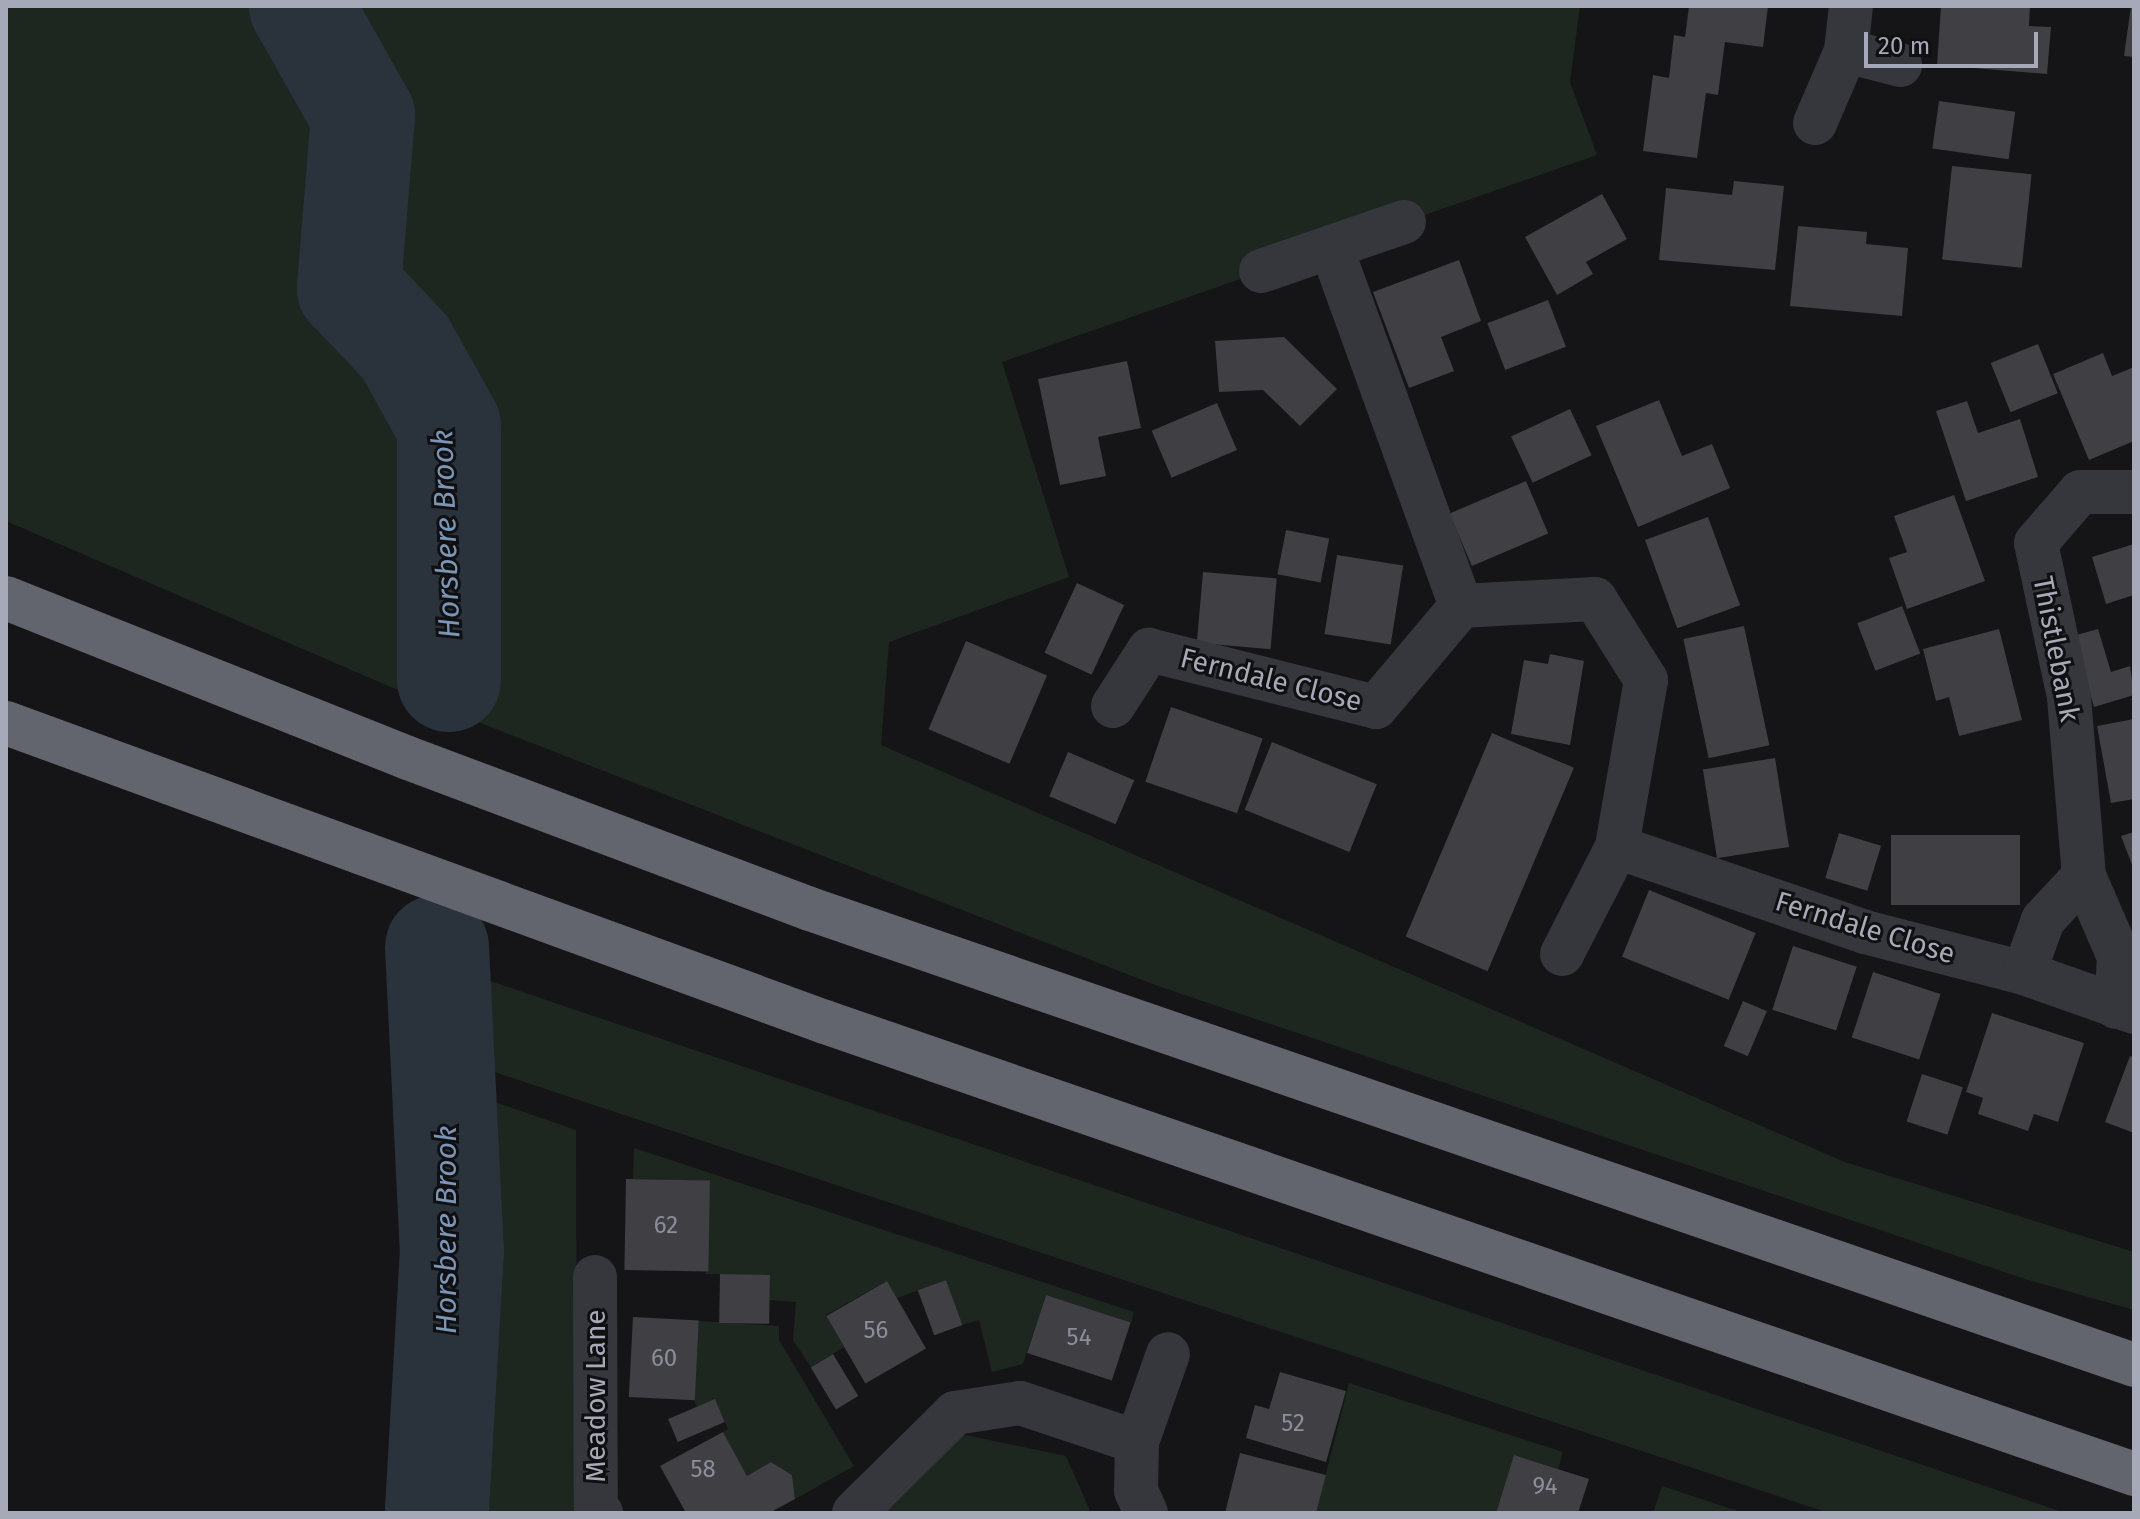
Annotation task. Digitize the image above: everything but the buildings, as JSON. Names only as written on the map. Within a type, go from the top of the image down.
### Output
[{"type":"highway","points":[[6,598],[408,758],[795,903],[2134,1365]]},
{"type":"highway","points":[[6,723],[825,1022],[2134,1474]]},
{"type":"street","points":[[1815,123],[1846,51],[1851,6]]},
{"type":"street","points":[[1846,51],[1900,65]]},
{"type":"street","points":[[1261,271],[1404,222]]},
{"type":"street","points":[[1331,247],[1461,606],[1595,599],[1646,680],[1617,847],[1562,954]]},
{"type":"street","name":"Thistlebank","points":[[2084,876],[2069,697],[2036,543],[2080,492],[2134,492]]},
{"type":"street","name":"Ferndale Close","points":[[1113,706],[1149,650],[1376,707],[1461,606]]},
{"type":"street","name":"Ferndale Close","points":[[1617,847],[1865,932],[2024,973],[2125,1010],[2119,957],[2084,876]]},
{"type":"street","points":[[2024,973],[2043,920],[2084,876]]},
{"type":"street","name":"Meadow Lane","points":[[595,1277],[596,1507],[601,1513]]},
{"type":"street","points":[[1146,1513],[1136,1491],[1137,1442],[1168,1354]]},
{"type":"street","points":[[854,1513],[955,1413],[1020,1403],[1137,1442]]},
{"type":"shaded area","points":[[6,6],[1580,6],[1570,82],[1597,155],[1002,362],[1069,577],[889,642],[881,745],[1845,1162],[2134,1252],[2134,1310],[2025,1279],[1158,986],[421,700],[6,521]]},
{"type":"shaded area","points":[[481,978],[2065,1513],[1829,1513],[476,1066]]},
{"type":"shaded area","points":[[446,1085],[576,1130],[577,1513],[436,1513]]},
{"type":"shaded area","points":[[634,1148],[1134,1312],[1131,1323],[1046,1295],[1023,1364],[992,1372],[979,1320],[962,1325],[946,1280],[897,1298],[887,1281],[826,1315],[844,1347],[811,1367],[793,1340],[796,1302],[769,1300],[770,1275],[706,1274],[709,1181],[633,1179]]},
{"type":"shaded area","points":[[699,1321],[779,1326],[779,1340],[854,1466],[795,1499],[792,1475],[771,1462],[747,1476],[723,1432],[728,1429],[715,1400],[697,1407],[694,1401]]},
{"type":"shaded area","points":[[1349,1383],[1563,1452],[1558,1469],[1514,1455],[1496,1513],[1316,1513]]},
{"type":"shaded area","points":[[956,1433],[1066,1456],[1091,1513],[880,1513]]},
{"type":"shaded area","points":[[1662,1486],[1744,1513],[1653,1513]]},
{"type":"waterway","name":"Horsbere Brook","points":[[301,6],[363,116],[349,288],[405,347],[449,426],[449,680]]},
{"type":"waterway","name":"Horsbere Brook","points":[[437,947],[452,1249],[437,1513]]}]
